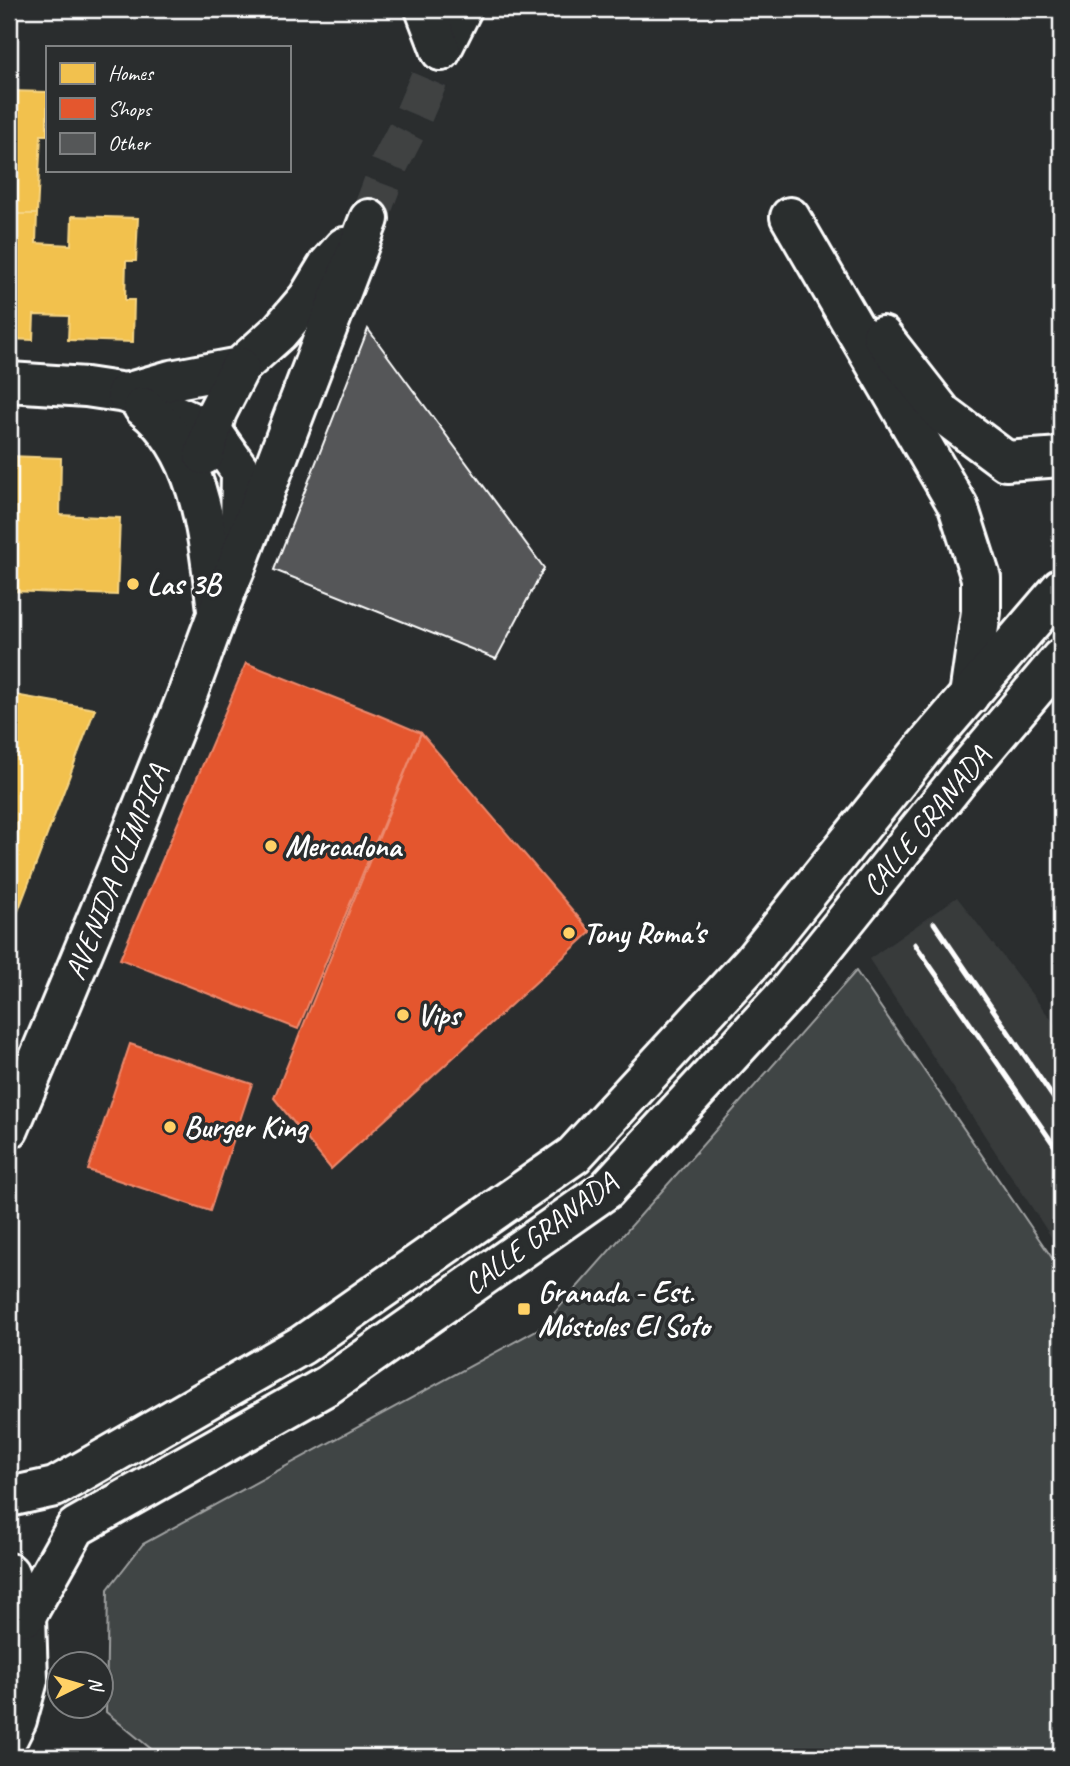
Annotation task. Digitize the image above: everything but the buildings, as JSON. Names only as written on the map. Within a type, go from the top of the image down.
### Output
[{"type":"street","points":[[425,9],[441,51],[462,9]]},
{"type":"street","points":[[969,696],[981,612],[981,578],[958,506],[790,217],[943,414],[1006,461],[1061,457]]},
{"type":"street","name":"AVENIDA OLÍMPICA","points":[[9,1129],[180,713],[369,219],[328,265],[308,298],[279,332],[240,367]]},
{"type":"street","points":[[126,393],[171,380],[240,367]]},
{"type":"street","points":[[194,486],[218,412],[240,367]]},
{"type":"street","points":[[9,382],[86,387],[126,393],[212,430],[241,472],[240,556]]},
{"type":"street","points":[[126,393],[158,418],[186,458],[207,528],[217,612]]},
{"type":"street","name":"CALLE GRANADA","points":[[9,1497],[55,1487],[302,1345],[574,1155],[753,961],[923,749],[1061,588]]},
{"type":"street","name":"CALLE GRANADA","points":[[26,1616],[76,1527],[328,1385],[606,1190],[789,992],[959,779],[1061,658]]},
{"type":"street","points":[[9,1573],[26,1616],[28,1680],[18,1720],[9,1736]]},
{"type":"shaded area","points":[[957,897],[1061,1032],[1061,1252],[869,959]]},
{"type":"shaded area","points":[[856,971],[1061,1271],[1061,1757],[161,1757],[116,1720],[116,1650],[107,1650],[108,1589],[143,1544],[542,1327]]},
{"type":"tunnel","points":[[369,219],[390,163],[441,51]]},
{"type":"railway","points":[[934,923],[1061,1109]]},
{"type":"railway","points":[[915,944],[1061,1155]]},
{"type":"place","name":"Las 3B","points":[[133,584]]},
{"type":"place","name":"Mercadona","points":[[271,846]]},
{"type":"place","name":"Tony Roma's","points":[[569,933]]},
{"type":"place","name":"Vips","points":[[403,1015]]},
{"type":"place","name":"Burger King","points":[[170,1127]]},
{"type":"place","name":"Granada - Est. Móstoles El Soto","points":[[524,1309]]}]
